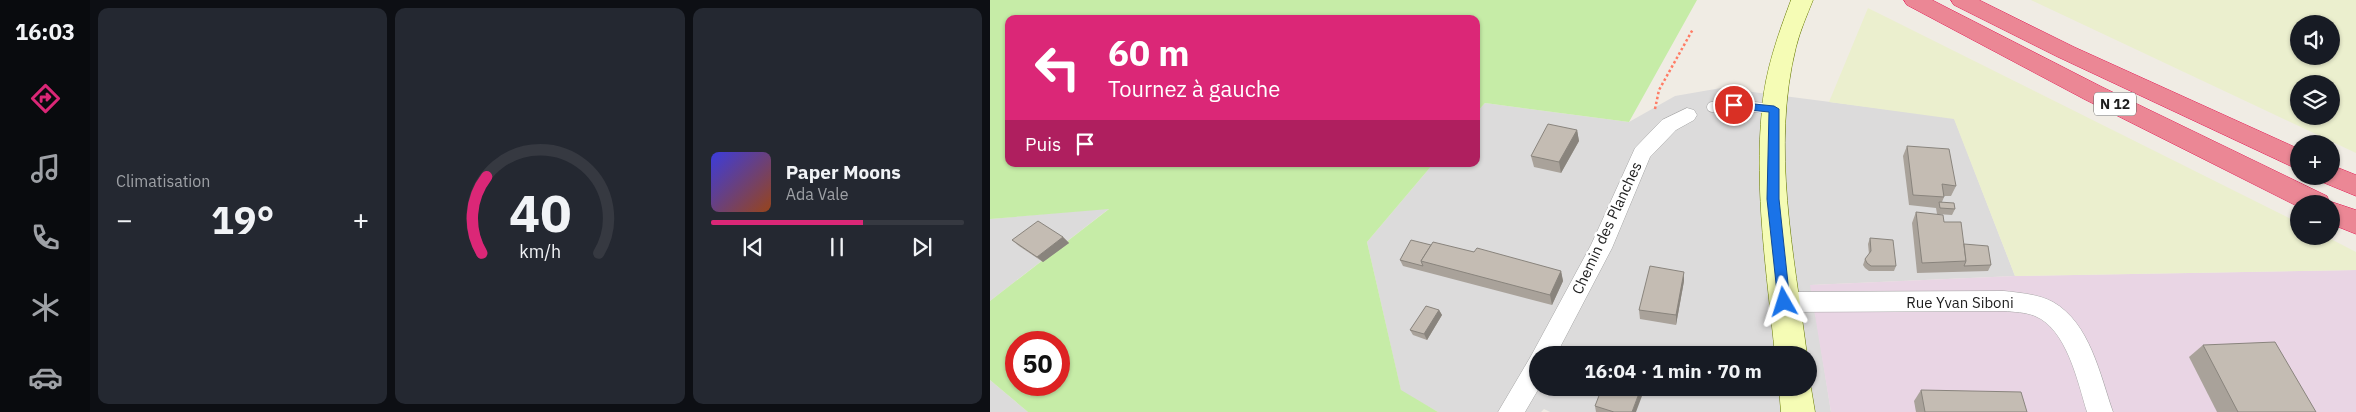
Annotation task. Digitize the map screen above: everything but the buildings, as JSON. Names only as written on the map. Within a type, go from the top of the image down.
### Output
[{"type":"highway","name":"N 12","points":[[1915,0],[2092,93],[2299,195]]},
{"type":"highway","name":"N 12","points":[[1962,0],[2066,52],[2290,156]]},
{"type":"highway","points":[[2340,179],[2356,186]]},
{"type":"highway","points":[[2340,215],[2356,223]]},
{"type":"main road","points":[[1790,346],[1773,199],[1774,109],[1785,48],[1802,0]]},
{"type":"main road","points":[[1796,396],[1798,412]]},
{"type":"street","name":"Chemin des Planches","points":[[1548,346],[1601,248],[1642,153],[1669,125],[1687,115]]},
{"type":"street","name":"Rue Yvan Siboni","points":[[1784,302],[2004,301],[2046,309],[2066,327],[2076,344],[2100,412]]},
{"type":"street","points":[[1511,412],[1529,381]]},
{"type":"lane","points":[[1712,107],[1734,105],[1774,109]]},
{"type":"path","points":[[1653,140],[1652,120],[1659,90],[1693,29]]},
{"type":"shaded area","points":[[1721,88],[1954,118],[2015,276],[1811,285],[1831,412],[1550,412],[1544,409],[1541,412],[1438,412],[1401,391],[1367,242],[1430,167],[1480,167],[1480,109],[1485,103],[1629,122],[1675,96]]},
{"type":"shaded area","points":[[1110,208],[990,301],[990,219]]},
{"type":"shaded area","points":[[2356,270],[2356,412],[1831,412],[1810,285],[2015,276]]},
{"type":"shaded area","points":[[990,380],[1005,393],[1005,396],[1009,396],[1028,412],[990,412]]},
{"type":"green space","points":[[990,0],[1697,0],[1629,122],[1485,103],[1480,109],[1480,15],[1005,15],[1005,167],[1430,167],[1367,242],[1401,390],[1438,412],[1028,412],[1009,396],[1070,396],[1070,331],[1005,331],[1005,393],[990,380],[990,301],[1109,209],[990,219]]},
{"type":"green space","points":[[2031,0],[2356,0],[2356,153],[2340,145],[2340,135],[2318,135],[2297,125],[2340,125],[2340,75],[2290,75],[2290,122]]},
{"type":"green space","points":[[1868,8],[2290,219],[2290,245],[2340,244],[2356,252],[2356,270],[2015,276],[1954,119],[1829,102]]},
{"type":"route","points":[[1734,105],[1774,109],[1773,199],[1784,302]]}]
